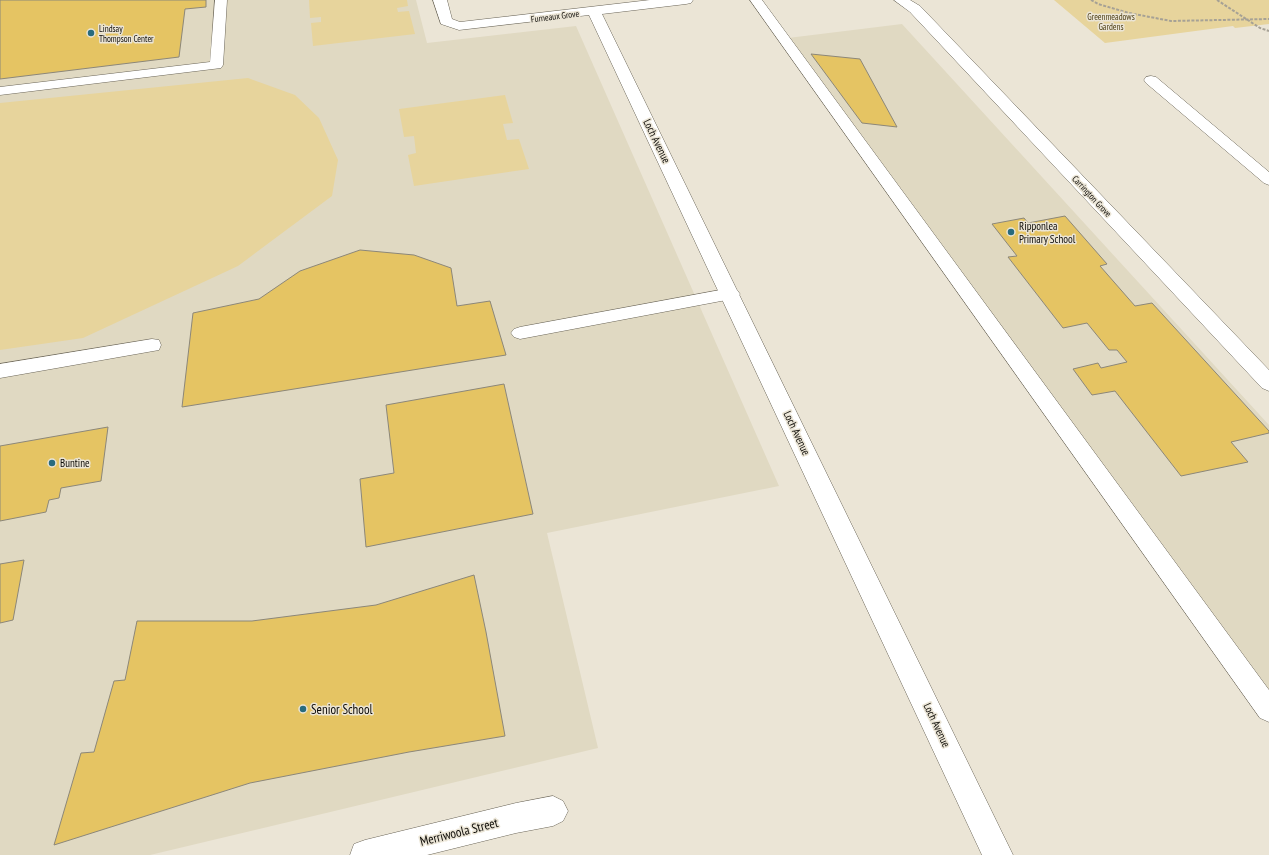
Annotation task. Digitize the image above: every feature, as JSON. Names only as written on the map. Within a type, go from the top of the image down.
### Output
[{"type":"street","name":"Furneaux Grove","points":[[440,0],[446,21],[459,26],[686,0]]},
{"type":"street","name":"Carrington Grove","points":[[910,3],[1269,383]]},
{"type":"street","name":"Loch Avenue","points":[[594,11],[731,294],[998,855]]},
{"type":"street","name":"Merriwoola Street","points":[[364,855],[516,818],[553,811]]},
{"type":"lane","points":[[0,91],[216,65],[221,0]]},
{"type":"lane","points":[[756,0],[1269,710]]},
{"type":"lane","points":[[1152,80],[1269,180]]},
{"type":"lane","points":[[520,334],[731,294]]},
{"type":"lane","points":[[0,371],[152,345]]},
{"type":"path","points":[[1091,0],[1098,4],[1123,11],[1171,21],[1269,19]]},
{"type":"path","points":[[1217,0],[1247,20],[1269,31]]},
{"type":"shaded area","points":[[0,0],[416,0],[427,43],[576,26],[779,486],[547,533],[598,748],[150,855],[0,855]]},
{"type":"shaded area","name":"Ripponlea Primary School","points":[[902,24],[1269,425],[1269,690],[788,38]]},
{"type":"green space","points":[[309,0],[407,0],[408,6],[397,8],[398,12],[409,11],[415,34],[313,46],[311,23],[321,22],[321,17],[310,18]]},
{"type":"green space","name":"Greenmeadows Gardens","points":[[1054,0],[1269,0],[1269,24],[1235,28],[1233,26],[1105,43]]},
{"type":"green space","points":[[248,78],[295,95],[319,118],[338,160],[332,196],[238,266],[83,338],[0,350],[0,103]]},
{"type":"green space","points":[[505,95],[513,123],[503,124],[507,140],[519,139],[529,169],[414,186],[408,155],[416,153],[414,136],[404,137],[399,109]]},
{"type":"building","name":"Lindsay Thompson Center","points":[[0,0],[206,0],[206,7],[185,9],[179,57],[0,79]]},
{"type":"building","points":[[811,54],[860,59],[897,127],[862,123]]},
{"type":"building","name":"Ripponlea Primary School","points":[[1065,216],[1107,264],[1100,266],[1135,306],[1152,303],[1269,431],[1269,433],[1231,442],[1248,462],[1181,476],[1115,391],[1092,395],[1073,369],[1098,363],[1101,368],[1127,362],[1117,350],[1109,350],[1087,323],[1063,328],[1008,257],[1017,256],[992,224],[1024,218],[1028,223]]},
{"type":"building","points":[[360,250],[414,255],[451,268],[457,306],[490,301],[506,355],[182,407],[193,313],[259,299],[300,271]]},
{"type":"building","points":[[504,384],[533,514],[366,547],[360,479],[394,473],[386,405]]},
{"type":"building","name":"Buntine","points":[[108,427],[101,481],[61,488],[59,498],[49,500],[46,512],[0,521],[0,446]]},
{"type":"building","points":[[24,560],[13,620],[0,623],[0,564]]},
{"type":"building","name":"Senior School","points":[[474,575],[505,736],[409,752],[250,783],[54,845],[81,753],[94,752],[114,681],[125,680],[137,621],[252,621],[376,605]]},
{"type":"place","name":"Lindsay Thompson Center","points":[[91,33]]},
{"type":"place","name":"Ripponlea Primary School","points":[[1011,232]]},
{"type":"place","name":"Buntine","points":[[52,463]]},
{"type":"place","name":"Senior School","points":[[303,709]]}]
